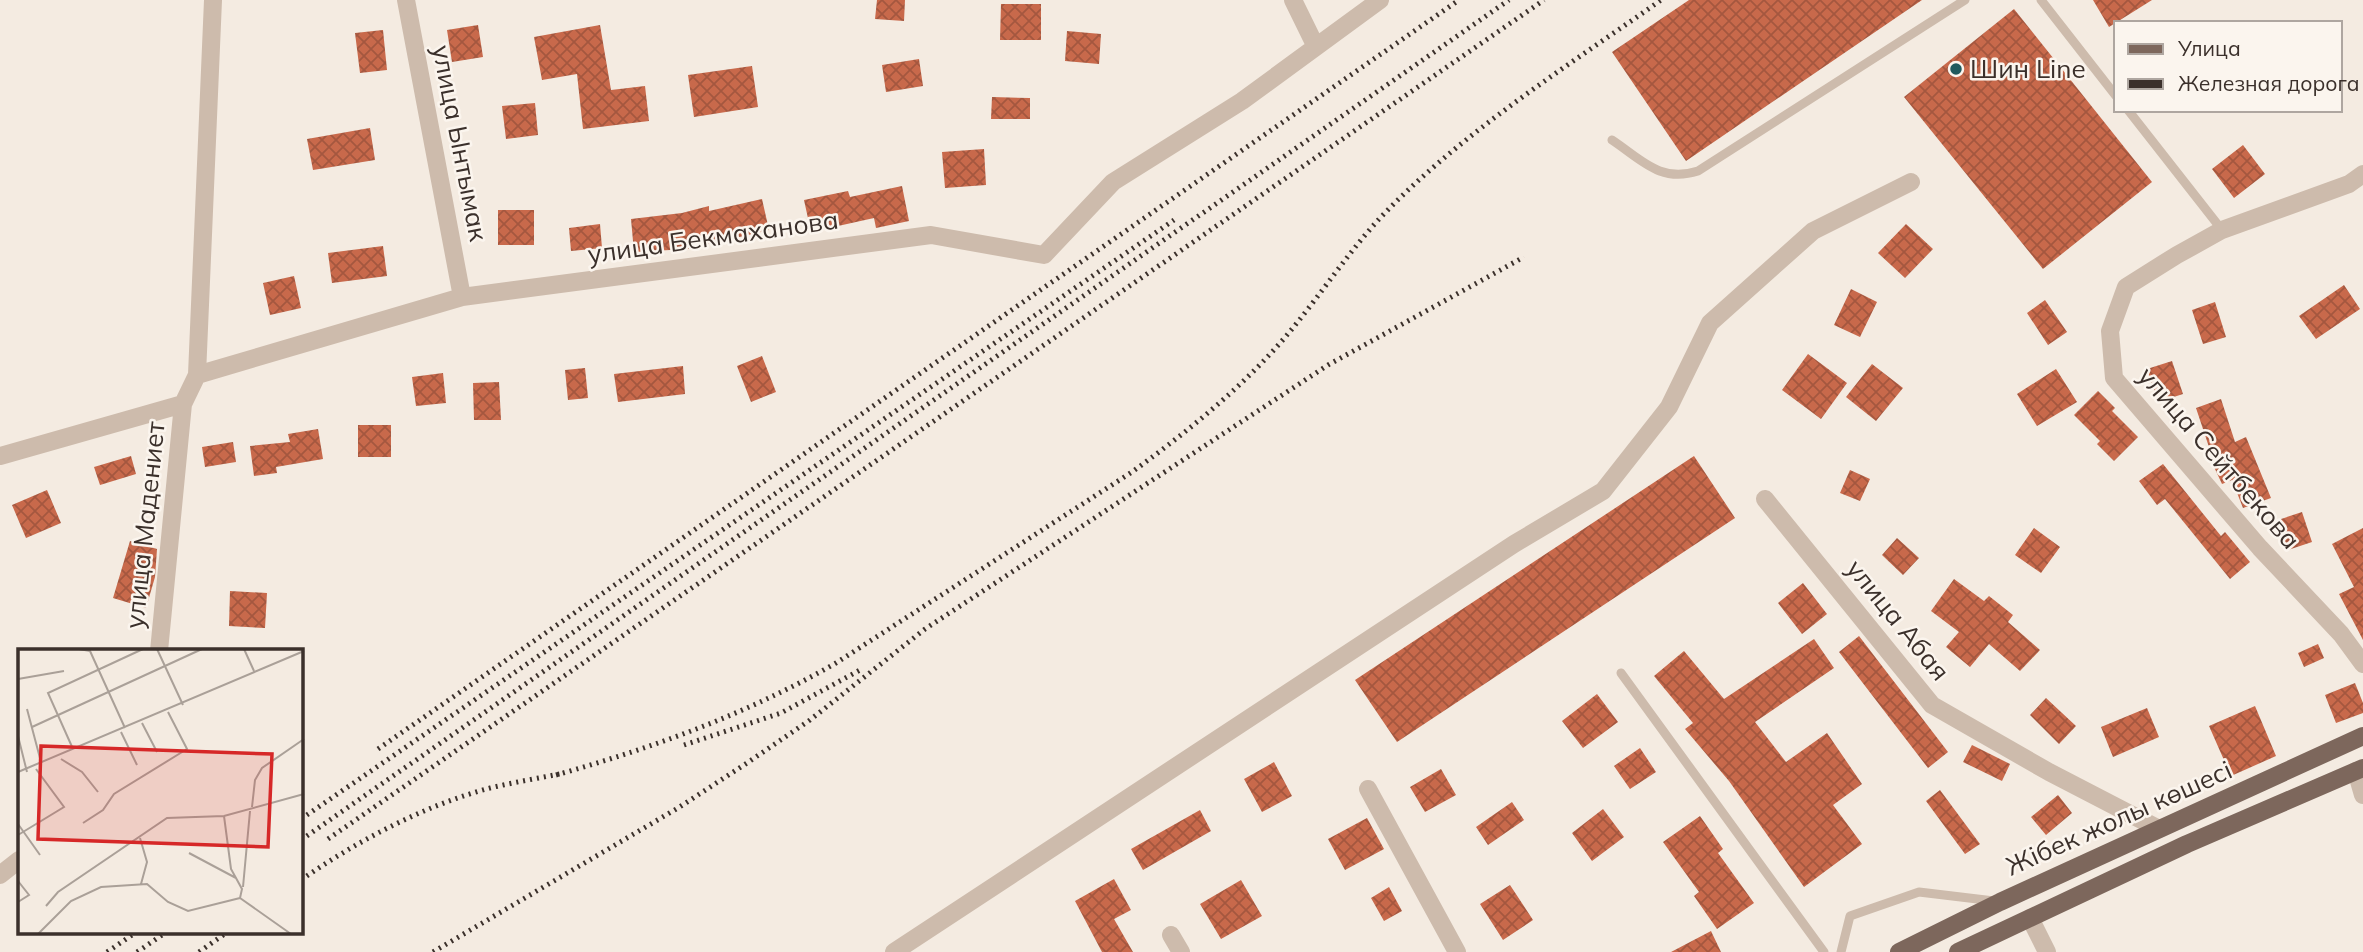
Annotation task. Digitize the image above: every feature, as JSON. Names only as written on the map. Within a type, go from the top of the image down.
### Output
[{"type":"main road","name":"Жібек жолы көшесі","points":[[1899,952],[2000,902],[2363,736]]},
{"type":"main road","name":"Жібек жолы көшесі","points":[[1958,952],[2187,844],[2360,770]]},
{"type":"street","points":[[0,456],[183,404],[197,375],[213,0]]},
{"type":"street","name":"улица Ынтымак","points":[[406,0],[462,296]]},
{"type":"street","points":[[1293,0],[1316,47]]},
{"type":"street","name":"улица Бекмаханова","points":[[197,375],[462,296],[931,235],[1044,255],[1113,183],[1242,101],[1380,0]]},
{"type":"street","name":"улица Сейтбекова","points":[[2363,174],[2349,184],[2222,230],[2126,287],[2110,331],[2114,378],[2260,548],[2341,634],[2363,664]]},
{"type":"street","points":[[894,952],[1514,544],[1603,491],[1669,407],[1710,323],[1813,231],[1911,182]]},
{"type":"street","name":"улица Мадениет","points":[[159,649],[183,404]]},
{"type":"street","name":"улица Абая","points":[[1765,499],[1933,705],[2049,772],[2159,829]]},
{"type":"street","points":[[2360,770],[2363,795]]},
{"type":"street","points":[[1368,789],[1457,952]]},
{"type":"street","points":[[0,875],[18,861]]},
{"type":"street","points":[[2030,918],[2047,952]]},
{"type":"street","points":[[1171,935],[1181,952]]},
{"type":"lane","points":[[1612,140],[1663,175],[1683,175],[1698,170],[1965,0]]},
{"type":"lane","points":[[2041,0],[2114,93]]},
{"type":"lane","points":[[2130,112],[2222,230]]},
{"type":"lane","points":[[1621,673],[1824,952]]},
{"type":"lane","points":[[1840,952],[1850,916],[1919,892],[2000,902]]},
{"type":"building","points":[[877,0],[905,0],[904,21],[875,19]]},
{"type":"building","points":[[1689,0],[1922,0],[1686,161],[1612,52]]},
{"type":"building","points":[[2093,0],[2152,0],[2119,21],[2114,21],[2109,27]]},
{"type":"building","points":[[1001,4],[1041,4],[1041,40],[1000,40]]},
{"type":"building","points":[[2014,9],[2152,182],[2043,269],[1904,97]]},
{"type":"building","points":[[478,25],[483,57],[452,62],[447,30]]},
{"type":"building","points":[[600,25],[611,90],[645,86],[649,121],[583,129],[577,74],[542,80],[534,37]]},
{"type":"building","points":[[383,30],[387,70],[360,73],[355,33]]},
{"type":"building","points":[[1067,31],[1101,34],[1099,64],[1065,61]]},
{"type":"building","points":[[919,59],[923,86],[886,92],[882,65]]},
{"type":"building","points":[[752,66],[758,107],[694,117],[688,75]]},
{"type":"building","points":[[992,97],[1030,98],[1030,119],[991,119]]},
{"type":"building","points":[[535,103],[538,135],[506,139],[502,106]]},
{"type":"building","points":[[370,128],[375,160],[313,170],[307,139]]},
{"type":"building","points":[[2243,145],[2265,174],[2234,198],[2212,169]]},
{"type":"building","points":[[984,149],[986,185],[945,188],[942,152]]},
{"type":"building","points":[[902,186],[909,221],[876,228],[874,218],[811,232],[804,200],[848,191],[850,197]]},
{"type":"building","points":[[762,199],[769,230],[688,249],[634,252],[631,219],[682,213],[709,206],[709,211]]},
{"type":"building","points":[[498,210],[534,210],[534,245],[498,245]]},
{"type":"building","points":[[600,224],[602,248],[571,251],[569,228]]},
{"type":"building","points":[[1906,224],[1933,249],[1905,278],[1878,253]]},
{"type":"building","points":[[383,246],[387,276],[332,283],[328,253]]},
{"type":"building","points":[[294,276],[301,308],[270,315],[263,283]]},
{"type":"building","points":[[2344,285],[2360,309],[2316,339],[2299,316]]},
{"type":"building","points":[[1851,289],[1877,302],[1860,337],[1834,325]]},
{"type":"building","points":[[2045,300],[2067,332],[2048,345],[2027,313]]},
{"type":"building","points":[[2215,302],[2226,337],[2203,344],[2192,310]]},
{"type":"building","points":[[1808,354],[1847,383],[1821,419],[1782,390]]},
{"type":"building","points":[[762,356],[776,392],[751,402],[737,366]]},
{"type":"building","points":[[2172,361],[2183,394],[2158,402],[2147,369]]},
{"type":"building","points":[[1872,364],[1903,388],[1876,421],[1846,397]]},
{"type":"building","points":[[683,366],[685,394],[618,402],[614,374]]},
{"type":"building","points":[[585,368],[588,398],[568,400],[565,370]]},
{"type":"building","points":[[2056,369],[2077,402],[2037,426],[2017,394]]},
{"type":"building","points":[[443,373],[446,403],[416,406],[412,377]]},
{"type":"building","points":[[499,382],[501,420],[474,420],[473,383]]},
{"type":"building","points":[[2098,391],[2115,408],[2112,411],[2138,437],[2114,461],[2097,444],[2100,441],[2074,415]]},
{"type":"building","points":[[2221,399],[2235,442],[2246,437],[2271,498],[2243,508],[2232,480],[2222,484],[2208,454],[2211,453],[2196,408]]},
{"type":"building","points":[[358,425],[391,425],[391,457],[358,457]]},
{"type":"building","points":[[318,429],[323,459],[276,467],[277,473],[254,476],[250,446],[290,442],[288,434]]},
{"type":"building","points":[[233,442],[236,462],[205,467],[202,447]]},
{"type":"building","points":[[131,456],[136,474],[100,485],[94,467]]},
{"type":"building","points":[[1694,456],[1735,518],[1397,742],[1355,680]]},
{"type":"building","points":[[2163,464],[2221,536],[2225,532],[2250,562],[2230,579],[2165,499],[2157,505],[2139,481]]},
{"type":"building","points":[[1850,470],[1870,479],[1860,501],[1840,493]]},
{"type":"building","points":[[47,490],[61,523],[26,538],[12,505]]},
{"type":"building","points":[[2302,512],[2312,542],[2288,550],[2278,520]]},
{"type":"building","points":[[2034,528],[2060,547],[2041,573],[2015,555]]},
{"type":"building","points":[[2363,528],[2363,640],[2339,594],[2354,587],[2332,544]]},
{"type":"building","points":[[1897,538],[1919,558],[1903,575],[1882,555]]},
{"type":"building","points":[[130,541],[157,549],[155,577],[146,608],[113,598]]},
{"type":"building","points":[[1954,579],[1984,601],[1989,596],[2013,615],[2008,622],[2040,650],[2020,671],[1989,644],[1970,667],[1946,647],[1959,632],[1931,611]]},
{"type":"building","points":[[1803,583],[1827,614],[1802,634],[1778,603]]},
{"type":"building","points":[[230,591],[267,593],[265,628],[229,626]]},
{"type":"building","points":[[1859,636],[1948,752],[1928,768],[1839,652]]},
{"type":"building","points":[[1814,639],[1834,668],[1755,722],[1786,762],[1827,733],[1862,784],[1833,805],[1862,844],[1804,887],[1729,781],[1685,729],[1693,723],[1654,676],[1684,651],[1724,699]]},
{"type":"building","points":[[2318,644],[2324,658],[2304,667],[2298,653]]},
{"type":"building","points":[[2355,683],[2363,703],[2363,713],[2336,723],[2325,695]]},
{"type":"building","points":[[1597,694],[1618,722],[1583,748],[1562,721]]},
{"type":"building","points":[[2046,698],[2076,726],[2059,744],[2030,715]]},
{"type":"building","points":[[2255,706],[2276,756],[2231,776],[2209,726]]},
{"type":"building","points":[[2147,708],[2159,737],[2113,757],[2101,727]]},
{"type":"building","points":[[1972,745],[2010,764],[2002,781],[1963,762]]},
{"type":"building","points":[[1640,748],[1656,772],[1630,789],[1614,766]]},
{"type":"building","points":[[1274,762],[1292,796],[1262,812],[1244,779]]},
{"type":"building","points":[[1441,769],[1456,795],[1425,812],[1410,787]]},
{"type":"building","points":[[1940,790],[1980,844],[1965,854],[1926,801]]},
{"type":"building","points":[[2058,795],[2072,813],[2046,835],[2031,817]]},
{"type":"building","points":[[1512,802],[1524,820],[1488,845],[1476,827]]},
{"type":"building","points":[[1603,809],[1624,837],[1592,861],[1572,833]]},
{"type":"building","points":[[1200,810],[1211,831],[1143,870],[1131,849]]},
{"type":"building","points":[[1700,816],[1723,849],[1718,853],[1754,903],[1717,929],[1694,896],[1699,892],[1663,842]]},
{"type":"building","points":[[1367,818],[1384,849],[1345,870],[1328,839]]},
{"type":"building","points":[[1114,879],[1131,910],[1114,919],[1133,952],[1102,952],[1075,901]]},
{"type":"building","points":[[1241,880],[1262,916],[1221,939],[1200,904]]},
{"type":"building","points":[[1510,885],[1533,920],[1503,940],[1480,904]]},
{"type":"building","points":[[1389,887],[1402,911],[1384,921],[1371,898]]},
{"type":"building","points":[[1711,931],[1721,952],[1671,952]]},
{"type":"railway","points":[[378,749],[1459,0]]},
{"type":"railway","points":[[303,839],[1509,0]]},
{"type":"railway","points":[[328,839],[1544,0]]},
{"type":"railway","points":[[556,775],[700,728],[802,681],[836,663],[1132,472],[1194,425],[1252,373],[1287,335],[1380,218],[1445,157],[1515,102],[1661,0]]},
{"type":"railway","points":[[303,818],[1174,220]]},
{"type":"railway","points":[[433,952],[678,808],[747,763],[810,720],[925,629],[1328,365],[1524,257]]},
{"type":"railway","points":[[684,745],[781,713],[860,670]]},
{"type":"railway","points":[[303,879],[368,838],[440,804],[490,788],[564,773]]},
{"type":"railway","points":[[107,952],[134,934]]},
{"type":"railway","points":[[137,952],[164,934]]},
{"type":"railway","points":[[199,952],[225,934]]},
{"type":"place","name":"Шин Line","points":[[1956,69]]}]
